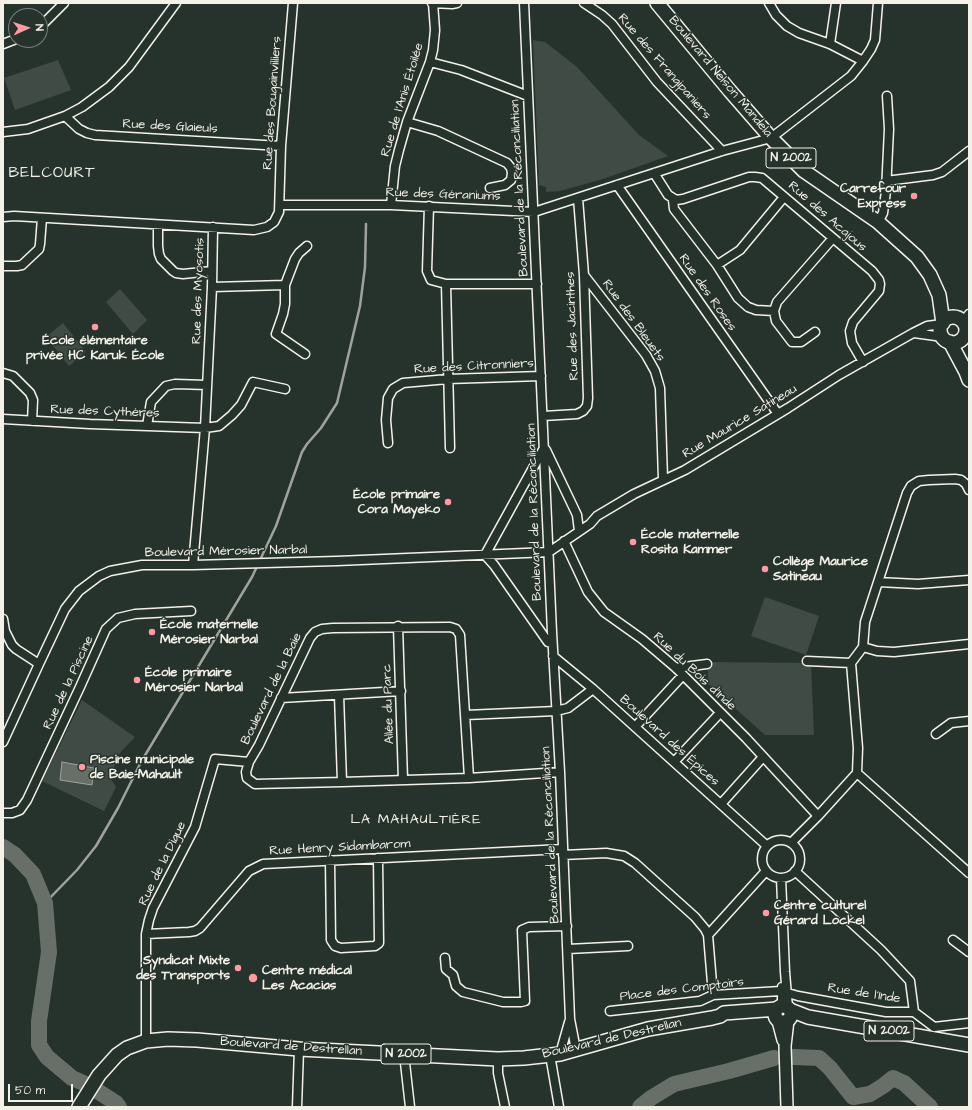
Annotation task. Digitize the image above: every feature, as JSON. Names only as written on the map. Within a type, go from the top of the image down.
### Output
[{"type":"main road","name":"Boulevard Nelson Mandela","points":[[657,3],[730,91],[804,171],[878,222],[917,257],[930,275],[939,295],[965,326],[968,376]]},
{"type":"main road","name":"Boulevard Nelson Mandela","points":[[939,295],[944,332],[968,376]]},
{"type":"main road","points":[[949,318],[965,326],[958,342],[944,332],[949,318]]},
{"type":"main road","points":[[784,1014],[787,1107]]},
{"type":"main road","name":"Boulevard de Destrellan","points":[[81,1104],[99,1075],[117,1055],[127,1048],[146,1041],[168,1039],[197,1040],[299,1049],[498,1059],[536,1057],[576,1050],[648,1029],[720,1016],[725,1018],[760,1017],[784,1014],[934,1033],[969,1045]]},
{"type":"street","points":[[48,19],[64,3]]},
{"type":"street","points":[[3,132],[28,129],[65,116],[109,87],[129,67],[176,3]]},
{"type":"street","name":"Rue des Bougainvilliers","points":[[280,205],[281,146],[293,3]]},
{"type":"street","points":[[433,3],[457,3]]},
{"type":"street","name":"Rue de l'Anis Étoilée","points":[[391,205],[395,166],[407,122],[430,62],[433,50],[435,30],[433,3]]},
{"type":"street","name":"Boulevard de la Réconciliation","points":[[524,3],[552,643],[567,926],[570,1019],[576,1050]]},
{"type":"street","name":"Rue des Frangipaniers","points":[[584,3],[612,24],[657,82],[722,152]]},
{"type":"street","points":[[830,44],[836,3]]},
{"type":"street","points":[[772,138],[851,76],[863,61],[871,49],[876,35],[878,3]]},
{"type":"street","points":[[770,4],[787,26],[799,33],[830,44],[863,61]]},
{"type":"street","points":[[430,62],[461,70],[528,96]]},
{"type":"street","points":[[878,222],[883,213],[886,181],[889,129],[887,96]]},
{"type":"street","name":"Rue des Glaieuls","points":[[65,116],[79,129],[95,135],[281,146]]},
{"type":"street","points":[[407,122],[438,131],[507,163],[511,168],[512,173],[510,180],[505,185],[490,188]]},
{"type":"street","name":"Rue des Géraniums","points":[[280,205],[429,206],[534,212],[654,173],[772,138]]},
{"type":"street","points":[[886,181],[933,175],[942,172],[969,151]]},
{"type":"street","points":[[654,173],[668,195],[673,200],[674,208],[717,266],[738,298],[748,307],[756,310],[774,310]]},
{"type":"street","name":"Rue des Acajous","points":[[673,200],[683,199],[755,177],[766,181],[784,196],[872,272],[880,284],[879,291],[876,296],[853,322],[851,327],[852,343],[863,362]]},
{"type":"street","name":"Rue des Roses","points":[[617,185],[778,414]]},
{"type":"street","points":[[717,266],[735,254],[743,246],[784,196]]},
{"type":"street","name":"Rue des Jacinthes","points":[[543,416],[577,414],[583,411],[587,406],[584,275],[578,198]]},
{"type":"street","points":[[213,227],[254,230],[262,229],[271,224],[277,218],[280,205]]},
{"type":"street","points":[[429,206],[427,271],[429,278],[433,281],[446,284],[537,284]]},
{"type":"street","name":"Rue des Myosotis","points":[[3,217],[213,227],[212,287],[205,428],[192,565]]},
{"type":"street","points":[[3,266],[22,265],[38,249],[40,244],[42,218]]},
{"type":"street","points":[[158,225],[159,254],[161,259],[173,271],[183,274],[212,271]]},
{"type":"street","points":[[815,332],[801,342],[792,342],[776,321],[774,310],[777,302],[833,238]]},
{"type":"street","points":[[305,354],[276,334],[285,304],[285,284],[295,259],[307,246]]},
{"type":"street","name":"Rue des Bleuets","points":[[584,275],[646,355],[655,371],[660,388],[663,479]]},
{"type":"street","points":[[212,287],[285,284]]},
{"type":"street","points":[[446,284],[450,448]]},
{"type":"street","name":"Rue Maurice Satineau","points":[[549,552],[590,524],[597,516],[634,494],[663,479],[685,470],[778,414],[838,375],[913,333],[927,326],[944,332]]},
{"type":"street","points":[[913,333],[944,332]]},
{"type":"street","points":[[3,373],[17,378],[30,393],[32,400],[32,421]]},
{"type":"street","name":"Rue des Citronniers","points":[[388,443],[388,398],[393,389],[403,383],[448,379],[541,376]]},
{"type":"street","name":"Rue des Cythères","points":[[3,419],[205,428],[219,426],[232,415],[241,405],[253,382],[285,389]]},
{"type":"street","points":[[147,426],[151,402],[166,386],[174,384],[207,385]]},
{"type":"street","points":[[544,447],[577,515],[579,531]]},
{"type":"street","points":[[544,447],[485,555],[494,565],[548,642],[552,643]]},
{"type":"street","points":[[791,843],[857,773],[858,748],[851,663],[863,647],[865,622],[907,493],[911,486],[919,481],[929,480],[961,480],[966,484],[969,490]]},
{"type":"street","name":"Rue du Bois d'Inde","points":[[564,541],[588,592],[604,612],[642,639],[676,668],[818,816]]},
{"type":"street","name":"Boulevard Mérosier Narbal","points":[[3,742],[5,731],[65,609],[72,599],[88,583],[110,571],[142,565],[402,559],[549,552]]},
{"type":"street","points":[[878,582],[918,584],[969,580]]},
{"type":"street","name":"Rue de la Piscine","points":[[3,813],[12,813],[20,810],[26,800],[77,694],[106,629],[118,618],[135,614],[191,611]]},
{"type":"street","points":[[3,619],[5,631],[12,645],[39,664]]},
{"type":"street","name":"Allée du Parc","points":[[398,626],[403,780]]},
{"type":"street","name":"Boulevard de la Baie","points":[[469,778],[461,639],[458,630],[450,627],[398,626],[333,628],[322,629],[314,632],[259,745],[249,762],[246,772],[247,778],[255,784],[469,778],[560,772]]},
{"type":"street","points":[[863,647],[877,651],[894,652],[969,644]]},
{"type":"street","name":"Boulevard des Épices","points":[[553,656],[593,689],[767,846]]},
{"type":"street","points":[[807,660],[851,663]]},
{"type":"street","points":[[676,668],[707,664]]},
{"type":"street","points":[[635,727],[683,675]]},
{"type":"street","points":[[466,715],[556,712],[568,708],[593,689]]},
{"type":"street","points":[[281,698],[401,691]]},
{"type":"street","points":[[339,695],[342,782]]},
{"type":"street","points":[[674,762],[720,713]]},
{"type":"street","points":[[936,734],[951,723],[969,721]]},
{"type":"street","points":[[721,804],[763,757]]},
{"type":"street","name":"Rue de la Digue","points":[[146,1041],[146,934],[153,908],[196,827],[215,759],[249,762]]},
{"type":"street","points":[[857,773],[969,873]]},
{"type":"street","points":[[779,840],[791,843],[799,854],[799,863],[795,871],[789,876],[781,878],[773,876],[766,871],[762,863],[763,854],[767,846],[774,841],[779,840]]},
{"type":"street","name":"Rue Henry Sidambarom","points":[[146,934],[189,932],[200,928],[249,871],[258,866],[276,862],[563,852],[616,854],[629,859],[695,917],[708,935]]},
{"type":"street","points":[[330,860],[331,940],[335,946],[341,948],[375,946],[379,943],[378,858]]},
{"type":"street","points":[[712,995],[708,935],[766,871]]},
{"type":"street","points":[[795,871],[881,950],[910,981],[914,1012]]},
{"type":"street","points":[[781,878],[785,972],[784,1014]]},
{"type":"street","points":[[445,958],[446,969],[453,975],[456,986],[463,992],[503,1002],[525,1001],[522,930],[529,927],[567,926]]},
{"type":"street","points":[[954,940],[969,952]]},
{"type":"street","points":[[568,949],[628,946]]},
{"type":"street","name":"Rue de l'Inde","points":[[784,992],[886,1012],[914,1012],[934,1033]]},
{"type":"street","name":"Place des Comptoirs","points":[[610,1011],[700,1001],[712,995],[784,992]]},
{"type":"street","name":"Boulevard de la Réconciliation","points":[[555,1054],[570,1019]]},
{"type":"street","points":[[934,1033],[969,1023]]},
{"type":"street","points":[[297,1107],[299,1049]]},
{"type":"street","points":[[404,1054],[410,1107]]},
{"type":"street","points":[[555,1054],[559,1107]]},
{"type":"street","points":[[498,1059],[498,1073],[505,1107]]},
{"type":"shaded area","points":[[533,40],[545,42],[577,67],[639,135],[668,156],[603,179],[560,191],[546,192],[546,187],[539,185]]},
{"type":"shaded area","points":[[58,60],[71,90],[15,110],[4,78]]},
{"type":"shaded area","points":[[120,289],[147,320],[133,334],[106,302]]},
{"type":"shaded area","points":[[63,323],[86,352],[69,366],[46,337]]},
{"type":"shaded area","points":[[765,597],[819,616],[806,655],[751,636]]},
{"type":"shaded area","points":[[708,662],[811,663],[814,735],[765,735],[708,684]]},
{"type":"shaded area","name":"Piscine municipale de Baie-Mahault","points":[[82,700],[135,737],[118,755],[111,779],[116,787],[104,811],[42,781]]},
{"type":"shaded area","points":[[62,762],[94,768],[92,785],[60,780]]},
{"type":"waterway","points":[[45,903],[77,870],[96,846],[118,808],[141,762],[252,577],[276,526],[302,452],[321,428],[337,403],[360,306],[365,267],[366,224]]},
{"type":"waterway","points":[[3,847],[15,855],[33,874],[45,903],[49,952],[39,1021],[39,1045],[47,1057],[72,1078],[88,1085],[116,1103],[119,1107]]},
{"type":"waterway","points":[[794,1057],[819,1058],[830,1068],[853,1097],[870,1094],[893,1078],[904,1083],[930,1107]]},
{"type":"waterway","points":[[640,1107],[651,1098],[674,1084],[729,1071],[774,1058]]},
{"type":"place","name":"Carrefour Express","points":[[914,196]]},
{"type":"place","name":"École élémentaire privée HC Karuk École","points":[[95,327]]},
{"type":"place","name":"École primaire Cora Mayeko","points":[[448,502]]},
{"type":"place","name":"École maternelle Rosita Kammer","points":[[633,542]]},
{"type":"place","name":"Collège Maurice Satineau","points":[[765,569]]},
{"type":"place","name":"École maternelle Mérosier Narbal","points":[[152,632]]},
{"type":"place","name":"École primaire Mérosier Narbal","points":[[137,680]]},
{"type":"place","name":"Piscine municipale de Baie-Mahault","points":[[82,767]]},
{"type":"place","name":"Centre culturel Gérard Lockel","points":[[766,913]]},
{"type":"place","name":"Syndicat Mixte des Transports","points":[[238,968]]},
{"type":"place","name":"Centre médical Les Acacias","points":[[253,978]]},
{"type":"district","name":"BELCOURT","points":[[52,174]]},
{"type":"district","name":"LA MAHAULTIÈRE","points":[[416,820]]}]
